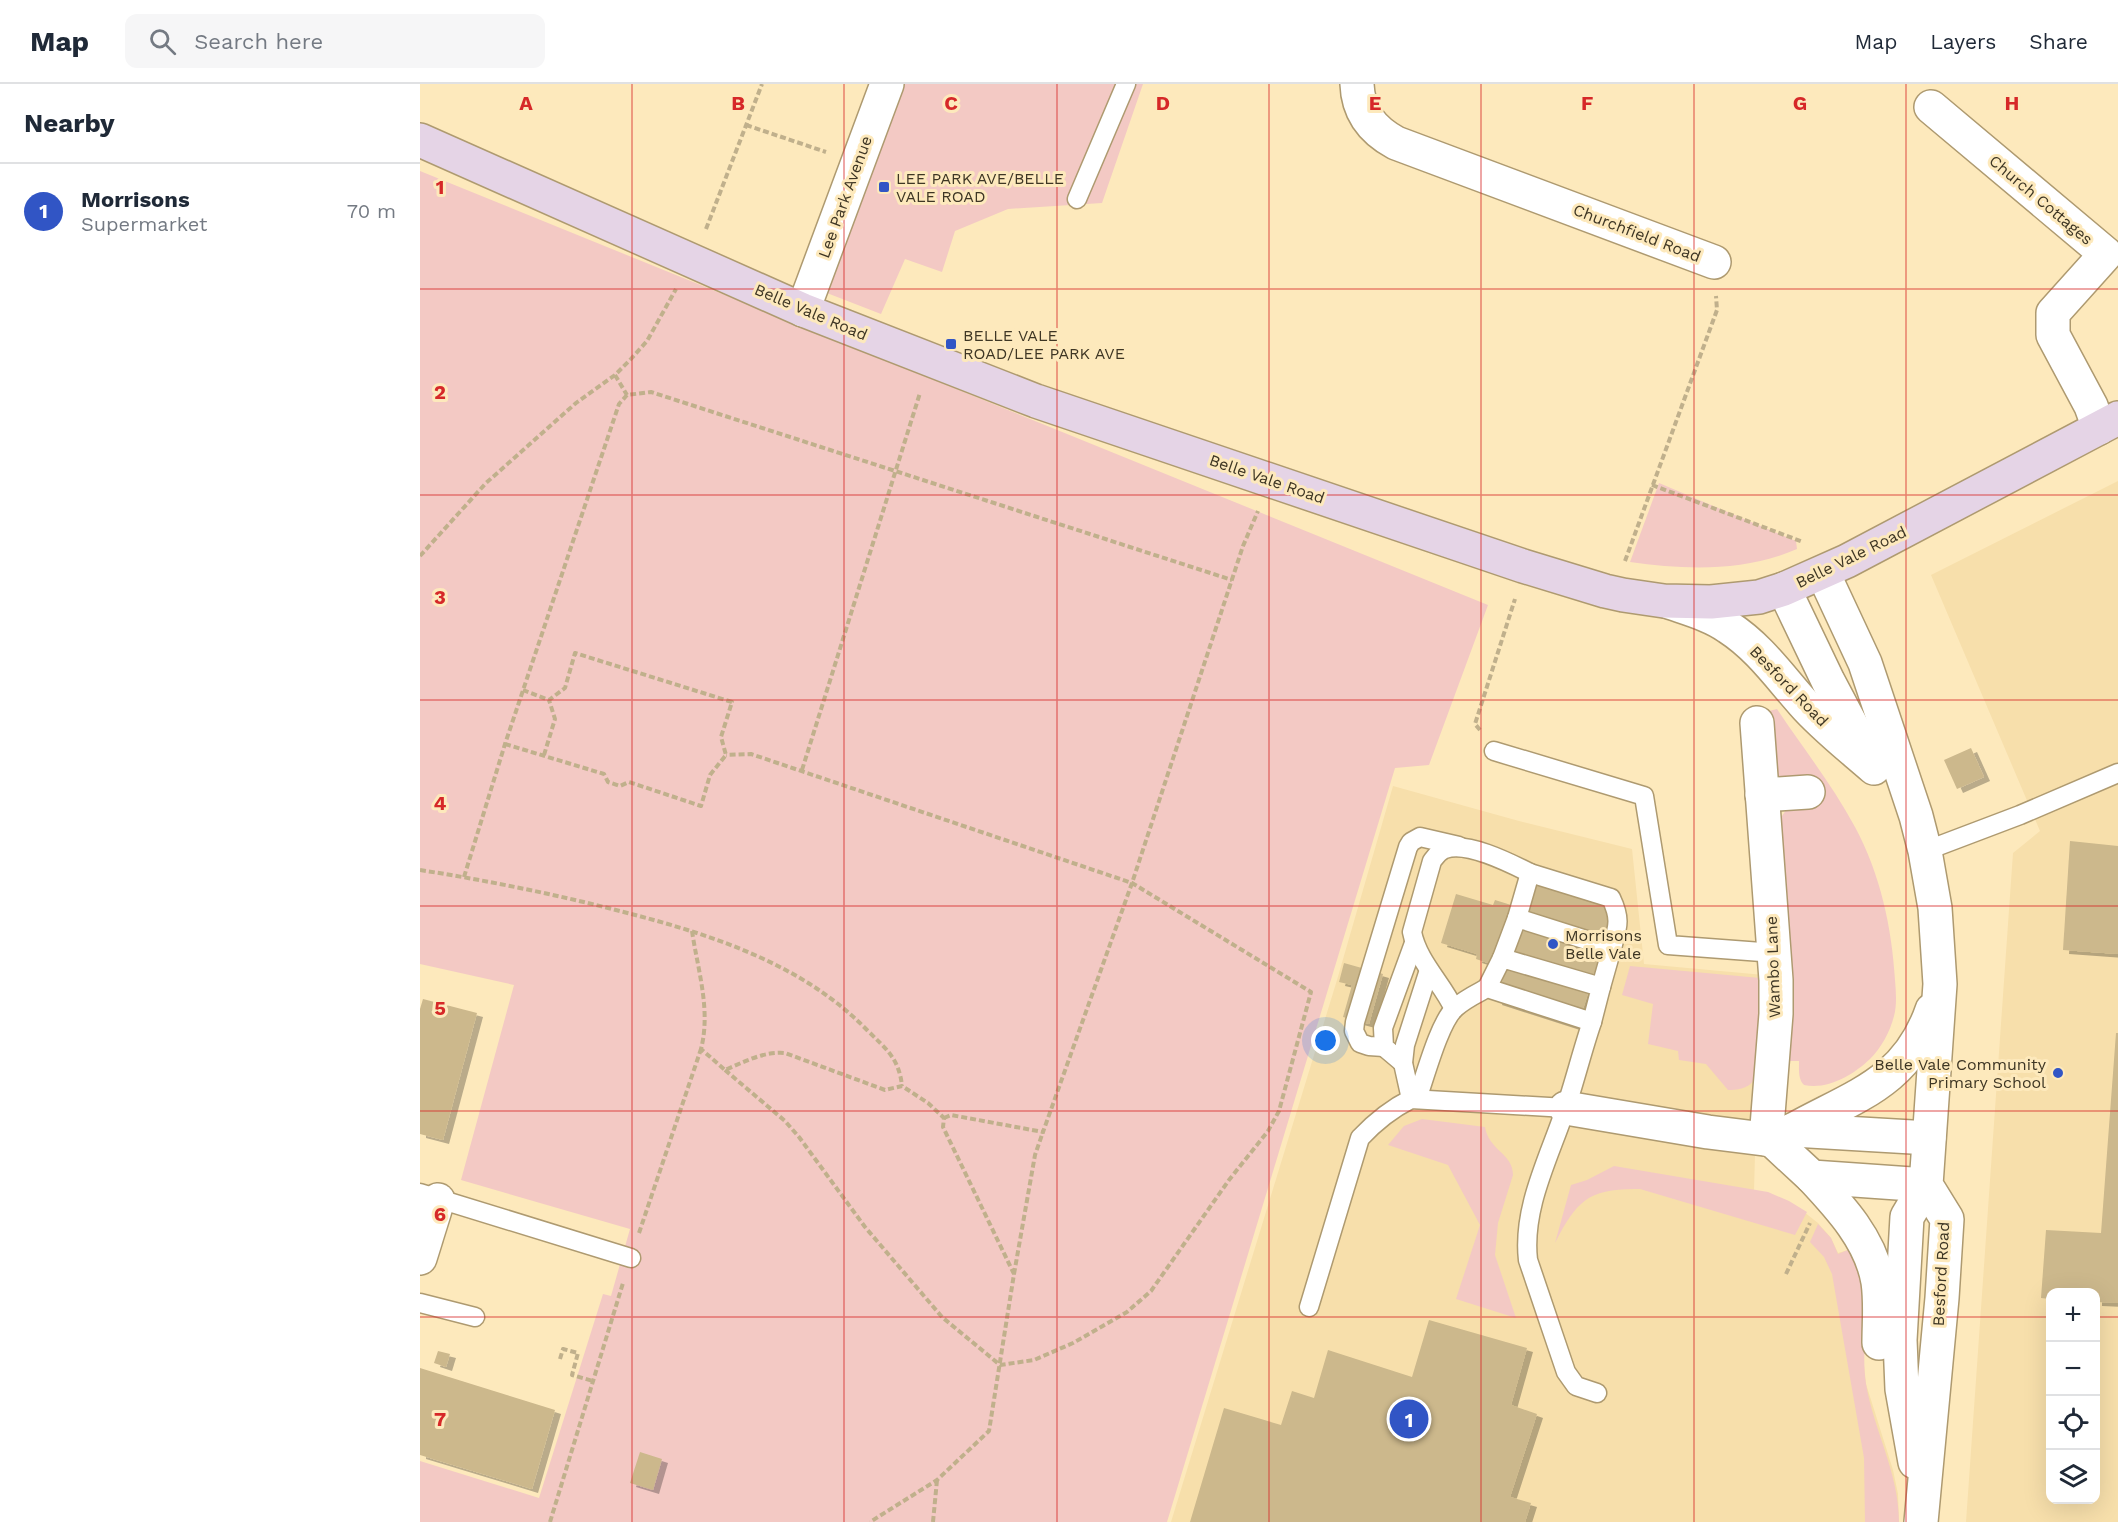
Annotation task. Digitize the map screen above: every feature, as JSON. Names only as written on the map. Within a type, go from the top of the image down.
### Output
[{"type":"main road","name":"Belle Vale Road","points":[[420,140],[803,310],[1036,400],[1523,566],[1605,591],[1664,601],[1726,602],[1759,597],[1785,589],[1823,573],[2108,423]]},
{"type":"street","name":"Lee Park Avenue","points":[[803,310],[887,84]]},
{"type":"street","name":"Churchfield Road","points":[[1357,84],[1358,97],[1367,119],[1384,136],[1396,143],[1714,262]]},
{"type":"street","name":"Church Cottages","points":[[1931,107],[2106,254],[2053,313],[2053,335],[2091,406],[2108,423]]},
{"type":"street","name":"Besford Road","points":[[1823,573],[1865,663],[1916,816],[1925,850],[1935,908],[1940,984],[1926,1185],[1947,1218],[1942,1298],[1921,1513]]},
{"type":"street","name":"Besford Road","points":[[1785,589],[1828,681],[1874,768]]},
{"type":"street","name":"Besford Road","points":[[1664,601],[1697,611],[1727,626],[1745,639],[1769,662],[1803,704],[1874,768],[1916,816]]},
{"type":"street","name":"Wambo Lane","points":[[1757,723],[1775,953],[1777,1136]]},
{"type":"street","points":[[1762,795],[1808,792]]},
{"type":"street","points":[[1777,1136],[1873,1088],[1895,1070],[1916,1044],[1930,1015],[1940,984]]},
{"type":"street","points":[[1566,1108],[1708,1132],[1777,1136],[1929,1138]]},
{"type":"street","points":[[1777,1136],[1856,1229],[1872,1260],[1879,1293],[1882,1384],[1897,1431],[1915,1464]]},
{"type":"street","points":[[1812,1177],[1926,1185],[1907,1217],[1900,1340],[1902,1389],[1921,1513]]},
{"type":"street","points":[[420,1258],[429,1197]]},
{"type":"lane","points":[[1077,199],[1126,84]]},
{"type":"lane","points":[[1494,751],[1644,796],[1668,945],[1775,953]]},
{"type":"lane","points":[[1925,850],[2023,814],[2118,773]]},
{"type":"lane","points":[[1403,1064],[1384,1047],[1360,1043],[1354,1030],[1408,847],[1412,842],[1420,837],[1459,846],[1494,857],[1530,873],[1611,898],[1618,913],[1618,926],[1566,1108],[1527,1226],[1528,1260],[1566,1372],[1576,1386],[1598,1393]]},
{"type":"lane","points":[[1454,1009],[1414,943],[1412,932],[1432,861],[1439,852],[1459,846]]},
{"type":"lane","points":[[1414,1099],[1444,1026],[1454,1009],[1470,997],[1488,988],[1502,958],[1530,873]]},
{"type":"lane","points":[[1516,918],[1612,948]]},
{"type":"lane","points":[[1384,1047],[1383,1028],[1414,943]]},
{"type":"lane","points":[[1502,958],[1601,987]]},
{"type":"lane","points":[[1414,1099],[1403,1064],[1405,1045],[1429,970]]},
{"type":"lane","points":[[1488,988],[1592,1022]]},
{"type":"lane","points":[[1309,1306],[1360,1138],[1374,1123],[1394,1108],[1414,1099],[1566,1108]]},
{"type":"lane","points":[[429,1197],[631,1258]]},
{"type":"lane","points":[[420,1303],[475,1317]]},
{"type":"path","points":[[420,556],[486,483],[576,403],[615,375],[647,341],[693,261],[762,84]]},
{"type":"path","points":[[746,125],[858,162]]},
{"type":"path","name":"Churchfield Road","points":[[1623,567],[1717,309],[1714,262]]},
{"type":"path","points":[[615,375],[627,395]]},
{"type":"path","points":[[464,877],[505,744],[619,404],[627,395],[651,392],[1232,580]]},
{"type":"path","points":[[802,770],[920,392]]},
{"type":"path","points":[[870,1522],[937,1480],[989,1431],[1035,1155],[1132,883],[1243,546],[1272,480]]},
{"type":"path","points":[[1652,485],[1817,547],[1823,573]]},
{"type":"path","points":[[1494,751],[1475,724],[1512,611],[1523,566]]},
{"type":"path","points":[[549,700],[565,688],[575,653],[732,702],[721,737],[726,755]]},
{"type":"path","points":[[523,690],[549,700]]},
{"type":"path","points":[[544,755],[555,719],[549,700]]},
{"type":"path","points":[[505,744],[604,774],[608,782],[620,786],[629,782],[701,806],[710,775],[726,755],[751,754],[1132,883],[1311,992],[1279,1111],[1268,1131],[1229,1180],[1151,1292],[1127,1312],[1073,1343],[1034,1360],[1000,1365],[942,1317],[865,1227],[785,1121],[701,1049],[704,1038],[704,994],[692,931]]},
{"type":"path","points":[[420,870],[574,899],[666,922],[771,962],[826,994],[851,1014],[888,1051],[900,1069],[902,1086]]},
{"type":"path","points":[[725,1070],[762,1055],[786,1053],[885,1090],[902,1086],[928,1103],[944,1118]]},
{"type":"path","points":[[944,1118],[951,1115],[1043,1132]]},
{"type":"path","points":[[944,1118],[943,1127],[1014,1274]]},
{"type":"path","points":[[1786,1274],[1811,1221]]},
{"type":"path","points":[[560,1359],[563,1349],[578,1353],[572,1375],[593,1380]]},
{"type":"path","points":[[933,1522],[937,1480]]},
{"type":"shaded area","points":[[887,84],[1143,84],[1102,203],[1008,209],[955,231],[942,272],[905,259],[881,314],[814,288]]},
{"type":"shaded area","points":[[420,171],[1488,605],[1429,765],[1395,768],[1167,1522],[420,1522],[420,1461],[539,1498],[603,1294],[611,1296],[630,1229],[461,1180],[514,985],[420,964]]},
{"type":"shaded area","name":"Belle Vale Community Primary School","points":[[2118,481],[2118,1522],[1966,1522],[2013,853],[2040,831],[1931,575]]},
{"type":"shaded area","points":[[1659,483],[1796,541],[1797,549],[1757,562],[1715,567],[1672,567],[1630,562]]},
{"type":"shaded area","points":[[1777,709],[1818,767],[1864,845],[1883,901],[1893,960],[1896,1007],[1885,1039],[1874,1055],[1856,1071],[1840,1080],[1813,1086],[1802,1083],[1799,1061],[1785,1061],[1780,819],[1786,810],[1785,783],[1777,774],[1771,759],[1769,711]]},
{"type":"shaded area","points":[[1393,786],[1632,849],[1644,964],[1764,975],[1757,1081],[1754,1191],[1804,1212],[1831,1238],[1838,1253],[1851,1249],[1866,1384],[1893,1470],[1898,1494],[1899,1522],[1171,1522],[1337,980]]},
{"type":"shaded area","points":[[1630,966],[1760,978],[1757,1062],[1751,1084],[1728,1090],[1706,1064],[1679,1060],[1678,1051],[1648,1044],[1653,1004],[1622,995]]},
{"type":"shaded area","points":[[1422,1119],[1485,1127],[1491,1142],[1505,1156],[1512,1168],[1513,1175],[1498,1223],[1495,1255],[1516,1318],[1456,1299],[1480,1225],[1448,1165],[1388,1145],[1404,1126]]},
{"type":"shaded area","points":[[1614,1166],[1768,1192],[1807,1212],[1795,1235],[1640,1189],[1623,1189],[1596,1194],[1578,1207],[1570,1216],[1555,1243],[1571,1185],[1587,1180]]},
{"type":"shaded area","points":[[1818,1224],[1831,1238],[1838,1254],[1850,1249],[1862,1279],[1865,1295],[1866,1384],[1891,1469],[1899,1522],[1865,1522],[1864,1458],[1832,1274],[1824,1257],[1810,1242]]},
{"type":"building","points":[[1971,748],[1984,777],[1957,789],[1944,760]]},
{"type":"building","points":[[2070,841],[2118,846],[2118,954],[2063,950]]},
{"type":"building","points":[[1535,879],[1617,905],[1577,1027],[1496,1001],[1506,969],[1476,959],[1477,954],[1441,943],[1456,894],[1493,905],[1495,900],[1524,909]]},
{"type":"building","points":[[1344,963],[1383,974],[1369,1024],[1343,1017],[1352,985],[1339,982]]},
{"type":"building","points":[[423,999],[477,1013],[443,1140],[420,1134],[420,1009]]},
{"type":"building","points":[[2116,1033],[2118,1033],[2118,1303],[2100,1302],[2100,1288],[2046,1288],[2046,1299],[2041,1298],[2046,1230],[2101,1233]]},
{"type":"building","points":[[1429,1320],[1527,1348],[1511,1405],[1537,1414],[1510,1497],[1531,1503],[1525,1522],[1190,1522],[1224,1408],[1281,1425],[1292,1391],[1314,1398],[1328,1350],[1412,1377]]},
{"type":"building","points":[[438,1351],[450,1354],[446,1367],[434,1363]]},
{"type":"building","points":[[420,1368],[555,1410],[532,1489],[420,1455]]},
{"type":"building","points":[[640,1452],[662,1459],[653,1490],[630,1483]]},
{"type":"place","name":"LEE PARK AVE/BELLE VALE ROAD","points":[[884,187]]},
{"type":"place","name":"BELLE VALE ROAD/LEE PARK AVE","points":[[951,344]]},
{"type":"place","name":"Morrisons Belle Vale","points":[[1553,944]]},
{"type":"place","name":"Belle Vale Community Primary School","points":[[2058,1073]]},
{"type":"place","name":"Morrisons","points":[[1409,1419]]}]
